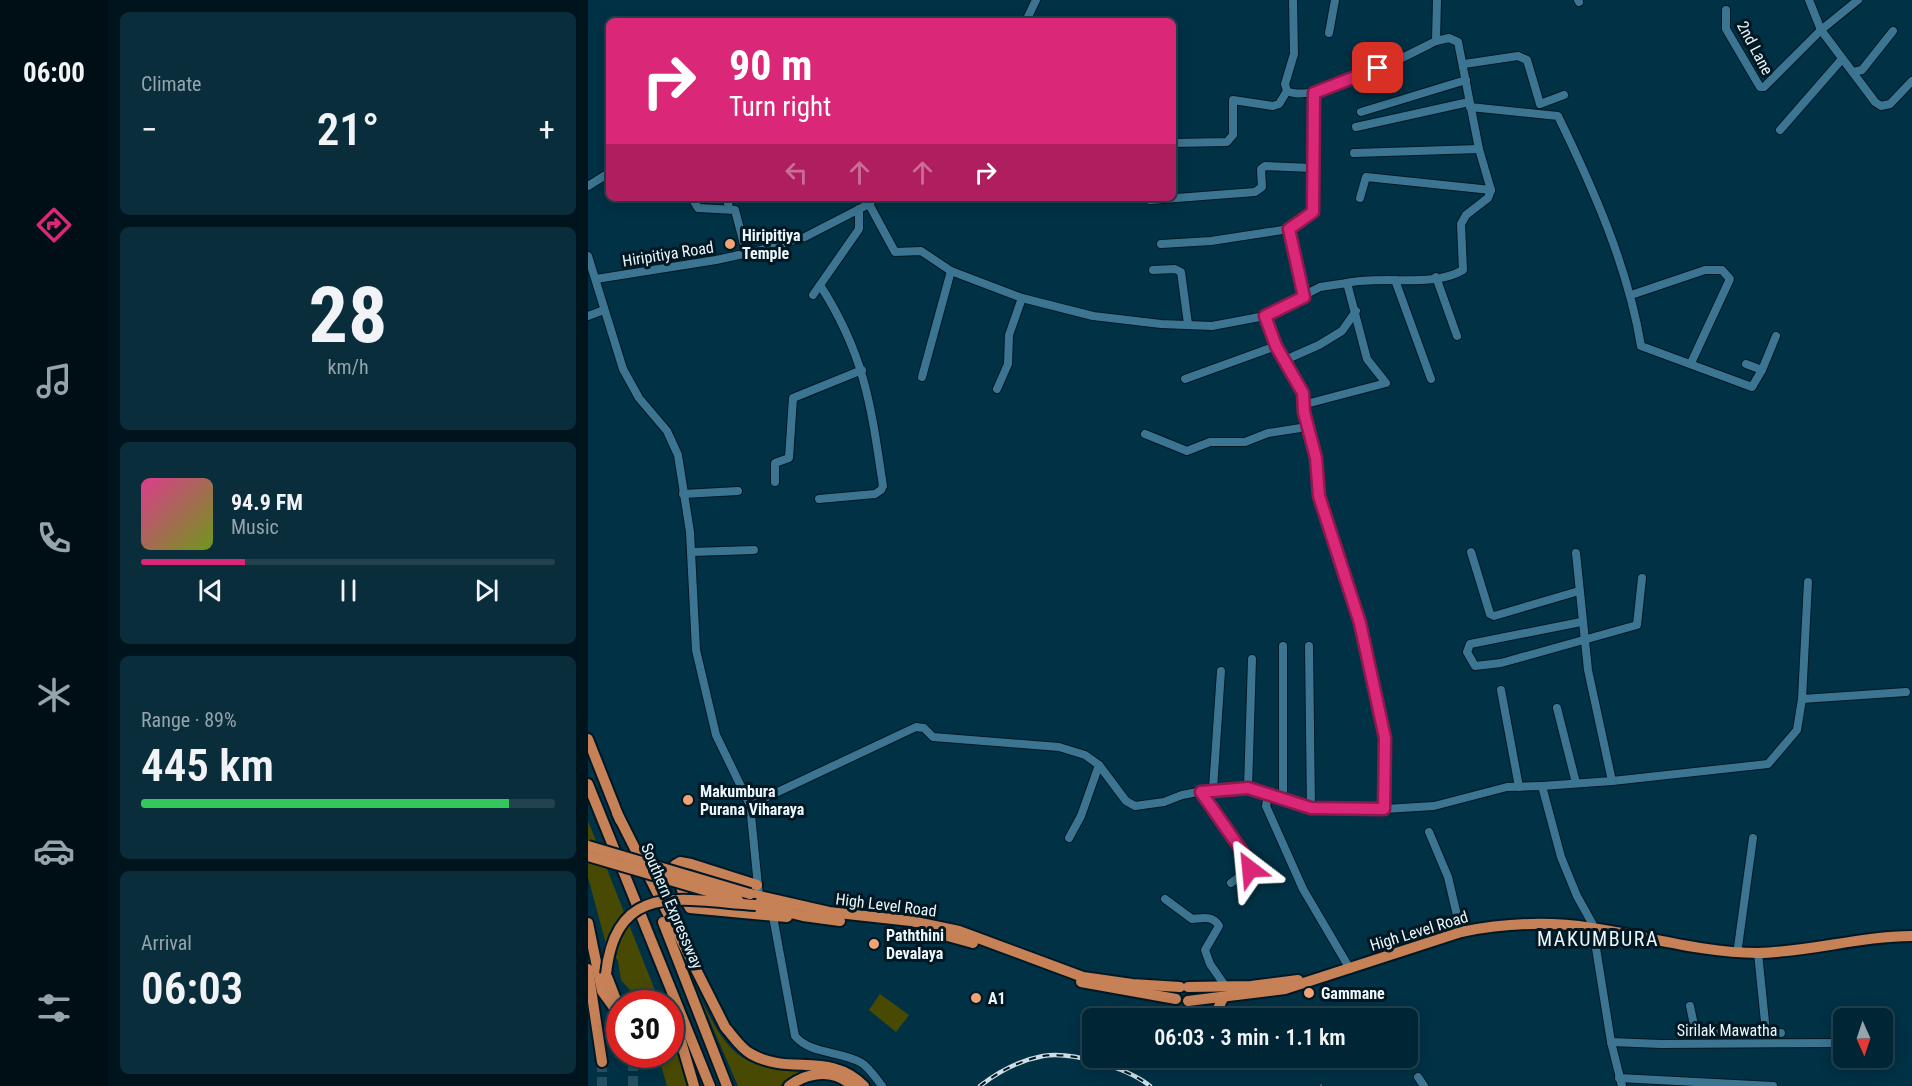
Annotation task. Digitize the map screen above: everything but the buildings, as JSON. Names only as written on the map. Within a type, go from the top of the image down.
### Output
[{"type":"highway","name":"Southern Expressway","points":[[588,739],[686,977],[727,1086]]},
{"type":"highway","name":"Southern Expressway","points":[[588,784],[710,1086]]},
{"type":"highway","points":[[617,813],[725,1027],[741,1046],[775,1064],[835,1067],[853,1076],[864,1086]]},
{"type":"highway","name":"High Level Road","points":[[588,846],[754,896],[772,913],[910,927],[959,938],[1078,982],[1176,999]]},
{"type":"highway","name":"High Level Road","points":[[588,856],[829,912],[911,921],[959,931],[1083,976],[1132,984],[1225,992],[1285,989],[1460,928],[1487,922],[1534,918],[1681,940],[1765,948],[1907,933]]},
{"type":"highway","points":[[754,896],[690,864],[680,862],[675,865],[684,897],[690,908],[772,913]]},
{"type":"highway","points":[[612,990],[606,974],[609,954],[617,930],[637,909],[655,901],[754,896]]},
{"type":"highway","points":[[588,923],[602,991],[606,997]]},
{"type":"highway","name":"High Level Road","points":[[1349,967],[1487,927],[1534,923],[1592,925],[1680,945],[1758,953],[1907,933]]},
{"type":"highway","points":[[657,958],[666,990]]},
{"type":"highway","points":[[588,969],[602,1062]]},
{"type":"highway","points":[[1184,987],[1192,993],[1188,1001],[1184,1003],[1176,999],[1176,991],[1184,987]]},
{"type":"highway","points":[[1218,1008],[1225,992]]},
{"type":"highway","name":"High Level Road","points":[[1188,1001],[1225,992]]},
{"type":"highway","points":[[588,1005],[598,1026]]},
{"type":"highway","points":[[684,1052],[694,1086]]},
{"type":"highway","points":[[789,1086],[801,1077],[824,1073],[846,1080],[852,1086]]},
{"type":"street","points":[[1027,18],[1036,0]]},
{"type":"street","points":[[1176,142],[1227,142],[1233,135],[1233,100],[1273,106],[1279,104],[1287,92],[1285,84],[1294,54],[1293,0]]},
{"type":"street","points":[[1329,33],[1335,0]]},
{"type":"street","points":[[1436,41],[1437,0]]},
{"type":"street","points":[[1809,0],[1821,30],[1875,102],[1881,106],[1890,104],[1912,81]]},
{"type":"street","points":[[1821,30],[1858,0]]},
{"type":"street","name":"2nd Lane","points":[[1726,10],[1726,29],[1760,87],[1770,83],[1821,30]]},
{"type":"street","points":[[1853,72],[1862,70],[1893,31]]},
{"type":"street","points":[[872,201],[895,252],[921,251],[951,271],[1022,298],[1093,316],[1212,326],[1265,316],[1320,287],[1362,280],[1454,275],[1463,270],[1461,224],[1466,215],[1488,198],[1491,190],[1469,105],[1464,64],[1458,42],[1449,38],[1436,41],[1359,77],[1314,93],[1292,94],[1287,92]]},
{"type":"street","points":[[1464,64],[1518,56],[1527,60],[1540,104],[1564,95]]},
{"type":"street","points":[[1780,130],[1842,59]]},
{"type":"street","points":[[1361,112],[1466,80]]},
{"type":"street","points":[[1161,244],[1211,241],[1289,229],[1313,212],[1314,93]]},
{"type":"street","points":[[1356,127],[1469,105],[1558,116],[1582,166],[1631,294],[1641,346],[1691,363],[1747,387],[1756,383],[1776,336]]},
{"type":"street","points":[[1354,153],[1479,149]]},
{"type":"street","points":[[1176,199],[1255,192],[1262,187],[1261,169],[1265,166],[1312,168]]},
{"type":"street","points":[[588,186],[606,174]]},
{"type":"street","points":[[1360,198],[1366,177],[1491,190]]},
{"type":"street","points":[[694,201],[699,208],[735,210],[746,252]]},
{"type":"street","points":[[728,201],[729,208]]},
{"type":"street","name":"Hiripitiya Road","points":[[596,279],[716,260],[805,237],[872,201]]},
{"type":"street","points":[[813,296],[859,230],[859,209]]},
{"type":"street","points":[[1289,229],[1304,297]]},
{"type":"street","points":[[588,256],[623,369],[639,398],[673,441],[691,552],[698,661],[716,735],[750,805],[754,896]]},
{"type":"street","points":[[1153,270],[1175,269],[1181,272],[1188,324]]},
{"type":"street","points":[[1631,294],[1705,270],[1722,270],[1730,279],[1691,363]]},
{"type":"street","points":[[922,377],[951,271]]},
{"type":"street","points":[[1436,277],[1457,336]]},
{"type":"street","points":[[1395,280],[1431,379]]},
{"type":"street","points":[[1306,404],[1386,383],[1367,359],[1347,283]]},
{"type":"street","points":[[819,499],[874,494],[881,490],[874,426],[862,370],[851,339],[820,285]]},
{"type":"street","points":[[997,389],[1008,364],[1009,335],[1022,298]]},
{"type":"street","points":[[588,316],[604,310]]},
{"type":"street","points":[[1285,360],[1319,345],[1342,331],[1356,311]]},
{"type":"street","points":[[1265,316],[1276,346],[1306,404],[1307,426],[1316,458],[1319,496],[1360,623],[1385,738],[1384,809]]},
{"type":"street","points":[[1185,379],[1276,346]]},
{"type":"street","points":[[1746,364],[1762,370]]},
{"type":"street","points":[[775,482],[775,464],[789,458],[793,398],[862,370]]},
{"type":"street","points":[[1145,434],[1187,451],[1210,442],[1245,442],[1268,433],[1307,426]]},
{"type":"street","points":[[683,494],[738,491]]},
{"type":"street","points":[[691,552],[754,550]]},
{"type":"street","points":[[1471,552],[1490,614],[1494,616],[1579,591]]},
{"type":"street","points":[[1576,554],[1583,641],[1612,781]]},
{"type":"street","points":[[1581,622],[1470,644],[1467,652],[1475,666],[1501,663],[1637,625],[1642,578]]},
{"type":"street","points":[[750,805],[916,727],[924,728],[933,736],[1059,747],[1085,755],[1100,765],[1126,801],[1135,806],[1164,802],[1213,789],[1248,788],[1282,801],[1311,808],[1384,809],[1434,806],[1507,787],[1612,781],[1768,764],[1797,730],[1802,699],[1808,582]]},
{"type":"street","points":[[1282,801],[1283,646]]},
{"type":"street","points":[[1309,646],[1311,808]]},
{"type":"street","points":[[1248,788],[1252,659]]},
{"type":"street","points":[[1213,789],[1221,671]]},
{"type":"street","points":[[1501,690],[1519,787]]},
{"type":"street","points":[[1802,699],[1906,692]]},
{"type":"street","points":[[1557,708],[1576,783]]},
{"type":"street","points":[[1069,838],[1081,816],[1100,765]]},
{"type":"street","points":[[1542,786],[1562,857],[1577,896],[1592,925],[1611,1042],[1620,1082],[1773,1086]]},
{"type":"street","points":[[1201,792],[1251,864],[1250,869],[1231,883]]},
{"type":"street","points":[[1268,795],[1266,806],[1303,889],[1349,967]]},
{"type":"street","points":[[1429,832],[1448,877],[1460,928]]},
{"type":"street","points":[[1738,947],[1753,838]]},
{"type":"street","points":[[1165,899],[1192,919],[1211,918],[1216,921],[1219,926],[1205,950],[1225,992]]},
{"type":"street","points":[[772,913],[795,1036],[808,1046],[842,1053],[863,1063],[882,1086]]},
{"type":"street","points":[[1758,953],[1766,1032]]},
{"type":"street","points":[[1690,1006],[1694,1025],[1707,1033],[1781,1033]]},
{"type":"street","name":"Sirilak Mawatha","points":[[1611,1042],[1833,1043]]},
{"type":"street","points":[[1418,1077],[1424,1086]]},
{"type":"shaded area","points":[[588,821],[655,990],[630,990],[621,980],[618,961],[606,944],[588,877]]},
{"type":"shaded area","points":[[696,989],[716,1028],[726,1043],[738,1054],[751,1062],[767,1067],[812,1069],[792,1076],[780,1086],[738,1086]]},
{"type":"shaded area","points":[[880,994],[909,1015],[896,1032],[869,1010]]},
{"type":"shaded area","points":[[662,1068],[682,1068],[687,1086],[667,1086]]},
{"type":"tunnel","points":[[602,1062],[602,1086]]},
{"type":"tunnel","points":[[633,1068],[633,1086]]},
{"type":"railway","points":[[980,1086],[1002,1071],[1018,1064],[1043,1056],[1055,1055],[1099,1062],[1128,1073],[1150,1086]]},
{"type":"place","name":"Hiripitiya Temple","points":[[730,244]]},
{"type":"place","name":"Makumbura Purana Viharaya","points":[[688,800]]},
{"type":"place","name":"Paththini Devalaya","points":[[874,944]]},
{"type":"place","name":"Gammane","points":[[1309,993]]},
{"type":"place","name":"A1","points":[[976,998]]},
{"type":"district","name":"MAKUMBURA","points":[[1598,939]]},
{"type":"route","points":[[1250,869],[1251,864],[1201,792],[1213,789],[1248,788],[1282,801],[1311,808],[1384,809],[1385,738],[1360,623],[1319,496],[1316,458],[1304,412],[1306,404],[1303,393],[1276,346],[1265,316],[1304,297],[1289,229],[1313,212],[1314,93],[1378,68]]}]
